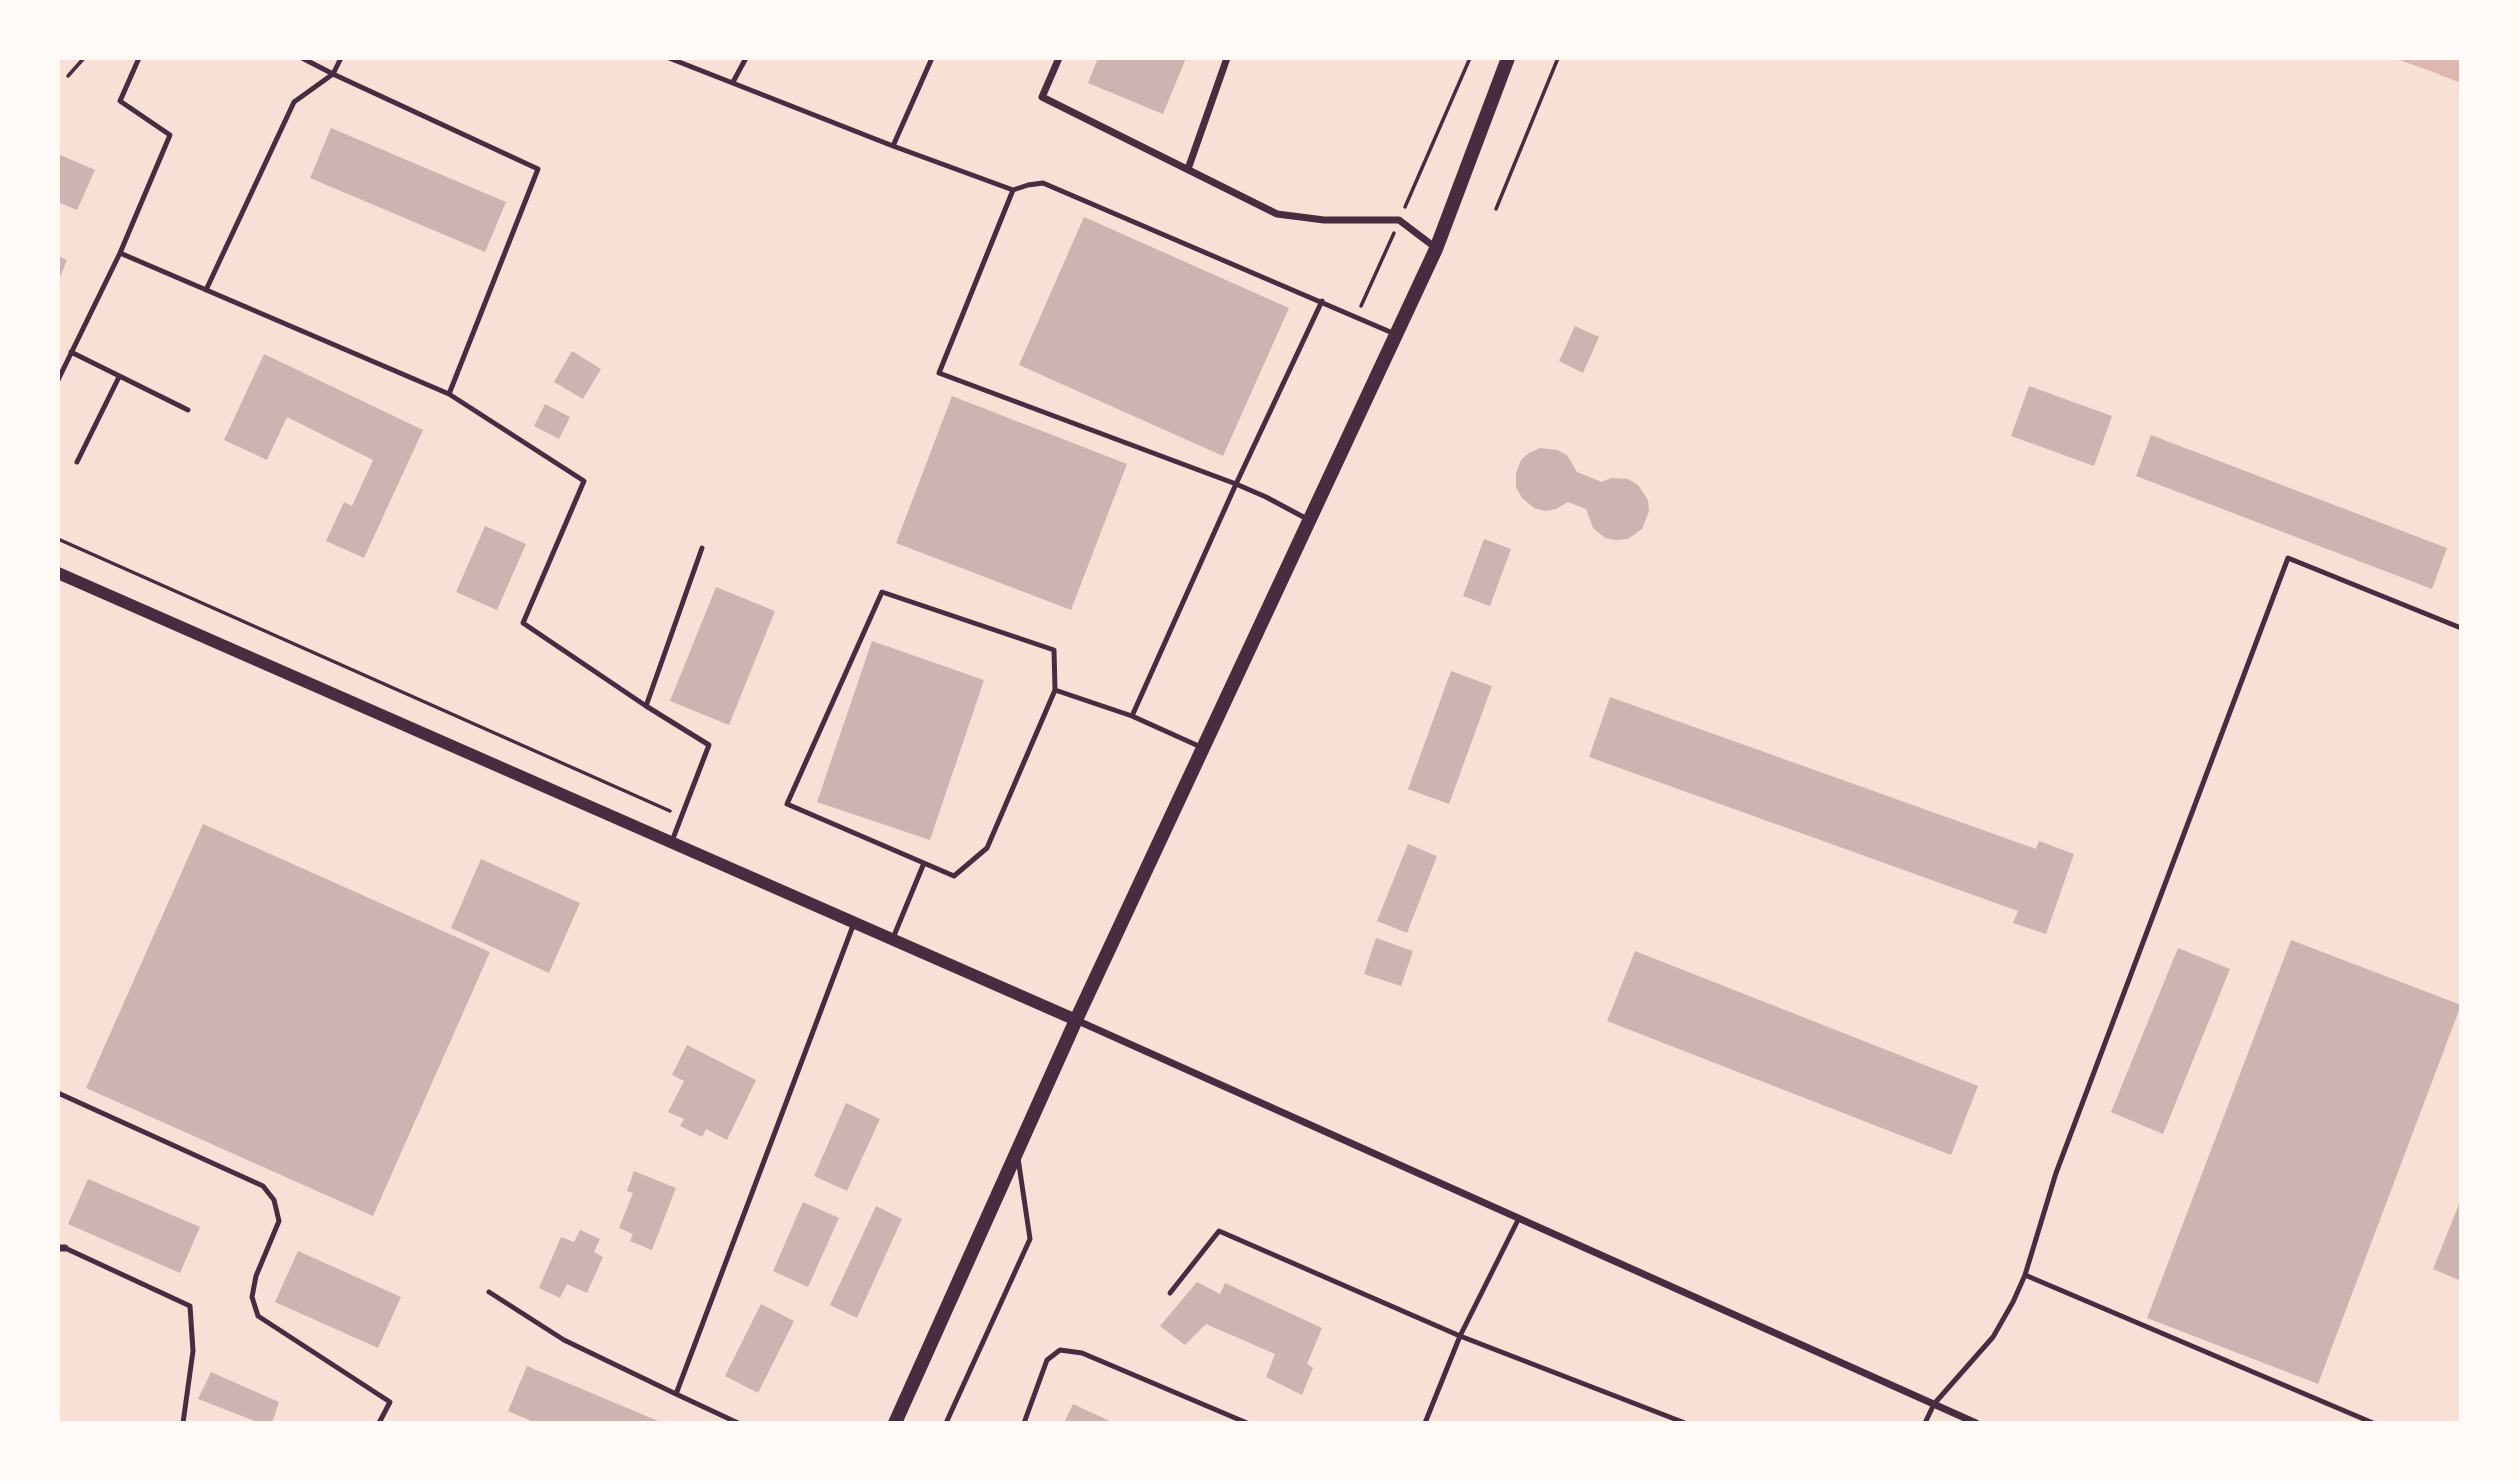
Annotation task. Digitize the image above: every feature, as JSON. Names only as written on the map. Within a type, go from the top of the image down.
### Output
[{"type":"main road","points":[[895,1423],[1076,1020],[1436,249],[1508,58]]},
{"type":"street","points":[[1059,58],[1042,97],[1277,214],[1324,220],[1399,220],[1436,249]]},
{"type":"street","points":[[1188,169],[1227,58]]},
{"type":"street","points":[[58,573],[1076,1020],[1976,1423]]},
{"type":"lane","points":[[58,380],[120,253],[170,135],[120,101],[139,58]]},
{"type":"lane","points":[[302,58],[538,169],[449,394]]},
{"type":"lane","points":[[206,290],[294,102],[333,74],[341,58]]},
{"type":"lane","points":[[669,58],[1013,190],[1043,183],[1396,334]]},
{"type":"lane","points":[[733,82],[746,58]]},
{"type":"lane","points":[[894,146],[932,58]]},
{"type":"lane","points":[[1013,190],[939,373],[1236,484],[1309,520]]},
{"type":"lane","points":[[120,253],[449,394],[584,481],[523,624],[709,745],[672,842]]},
{"type":"lane","points":[[1132,716],[1322,301]]},
{"type":"lane","points":[[71,352],[188,410]]},
{"type":"lane","points":[[77,462],[119,377]]},
{"type":"lane","points":[[646,706],[702,548]]},
{"type":"lane","points":[[1925,1423],[1934,1404],[1993,1337],[2025,1275],[2056,1173],[2288,558],[2461,628]]},
{"type":"lane","points":[[882,592],[1054,650],[1055,690],[987,848],[954,876],[787,804],[882,592]]},
{"type":"lane","points":[[1055,690],[1132,716],[1203,748]]},
{"type":"lane","points":[[892,940],[925,863]]},
{"type":"lane","points":[[676,1394],[854,923]]},
{"type":"lane","points":[[58,1093],[263,1186],[274,1200],[279,1221],[256,1276],[252,1297],[258,1316],[390,1402],[379,1423]]},
{"type":"lane","points":[[946,1423],[1030,1239],[1017,1152]]},
{"type":"lane","points":[[1425,1423],[1460,1336],[1519,1218]]},
{"type":"lane","points":[[1170,1293],[1219,1231],[1460,1336],[1685,1423]]},
{"type":"lane","points":[[61,1248],[190,1306],[193,1351],[183,1423]]},
{"type":"lane","points":[[2025,1275],[2373,1423]]},
{"type":"lane","points":[[489,1292],[564,1340],[738,1423]]},
{"type":"lane","points":[[1024,1423],[1047,1360],[1060,1350],[1082,1353],[1247,1423]]},
{"type":"path","points":[[68,76],[84,58]]},
{"type":"path","points":[[1356,316],[1470,58]]},
{"type":"path","points":[[1496,209],[1558,58]]},
{"type":"path","points":[[58,539],[682,816]]},
{"type":"shaded area","points":[[2394,58],[2461,58],[2461,83],[2430,71]]},
{"type":"building","points":[[1098,58],[1186,58],[1163,114],[1088,83]]},
{"type":"building","points":[[331,128],[506,202],[485,252],[310,178]]},
{"type":"building","points":[[58,154],[95,170],[77,210],[58,202]]},
{"type":"building","points":[[1084,217],[1289,308],[1223,456],[1019,365]]},
{"type":"building","points":[[58,256],[67,260],[58,282]]},
{"type":"building","points":[[1575,326],[1599,337],[1583,373],[1559,361]]},
{"type":"building","points":[[572,351],[601,369],[583,399],[554,382]]},
{"type":"building","points":[[264,354],[423,430],[364,558],[326,541],[344,502],[352,506],[373,460],[287,417],[267,460],[224,440]]},
{"type":"building","points":[[2029,386],[2112,416],[2094,466],[2011,436]]},
{"type":"building","points":[[952,396],[1127,464],[1071,610],[896,543]]},
{"type":"building","points":[[545,404],[570,417],[559,439],[534,426]]},
{"type":"building","points":[[2151,435],[2447,548],[2432,589],[2136,476]]},
{"type":"building","points":[[1540,448],[1557,450],[1567,455],[1577,472],[1602,482],[1611,478],[1628,479],[1638,485],[1648,500],[1649,511],[1642,529],[1628,539],[1605,538],[1593,528],[1586,509],[1568,502],[1556,509],[1545,511],[1534,508],[1522,498],[1516,487],[1516,473],[1521,460]]},
{"type":"building","points":[[485,526],[526,544],[497,610],[456,592]]},
{"type":"building","points":[[1484,539],[1511,549],[1490,606],[1463,596]]},
{"type":"building","points":[[716,587],[775,611],[729,725],[670,701]]},
{"type":"building","points":[[872,641],[984,680],[930,840],[817,802]]},
{"type":"building","points":[[1451,671],[1492,686],[1449,804],[1408,789]]},
{"type":"building","points":[[1610,697],[2036,849],[2039,841],[2074,854],[2046,934],[2013,923],[2018,911],[1589,757]]},
{"type":"building","points":[[203,824],[490,952],[373,1216],[86,1088]]},
{"type":"building","points":[[1408,844],[1437,856],[1407,933],[1377,921]]},
{"type":"building","points":[[481,859],[580,903],[549,973],[451,928]]},
{"type":"building","points":[[1376,938],[1413,951],[1401,986],[1364,974]]},
{"type":"building","points":[[2291,940],[2461,1005],[2318,1384],[2147,1318]]},
{"type":"building","points":[[2178,948],[2230,969],[2163,1134],[2111,1112]]},
{"type":"building","points":[[1635,951],[1978,1086],[1951,1155],[1607,1021]]},
{"type":"building","points":[[687,1045],[756,1080],[727,1140],[706,1129],[702,1137],[680,1126],[684,1119],[668,1112],[684,1081],[672,1075]]},
{"type":"building","points":[[846,1103],[880,1119],[847,1191],[814,1176]]},
{"type":"building","points":[[634,1171],[676,1188],[652,1250],[630,1241],[633,1234],[619,1228],[633,1193],[627,1191]]},
{"type":"building","points":[[88,1179],[200,1227],[180,1273],[68,1224]]},
{"type":"building","points":[[2461,1199],[2461,1281],[2433,1269]]},
{"type":"building","points":[[803,1202],[839,1218],[808,1287],[773,1271]]},
{"type":"building","points":[[876,1206],[902,1219],[857,1318],[830,1305]]},
{"type":"building","points":[[580,1230],[600,1239],[594,1252],[603,1257],[587,1293],[567,1284],[560,1298],[539,1288],[561,1237],[574,1242]]},
{"type":"building","points":[[298,1251],[401,1297],[378,1348],[275,1302]]},
{"type":"building","points":[[1197,1282],[1220,1294],[1225,1283],[1322,1328],[1307,1364],[1313,1368],[1302,1395],[1266,1377],[1275,1354],[1206,1324],[1185,1345],[1160,1326]]},
{"type":"building","points":[[761,1304],[794,1321],[758,1393],[725,1376]]},
{"type":"building","points":[[527,1366],[663,1423],[536,1423],[508,1411]]},
{"type":"building","points":[[211,1372],[279,1402],[272,1423],[260,1423],[198,1399]]},
{"type":"building","points":[[1073,1404],[1114,1423],[1064,1423]]}]
